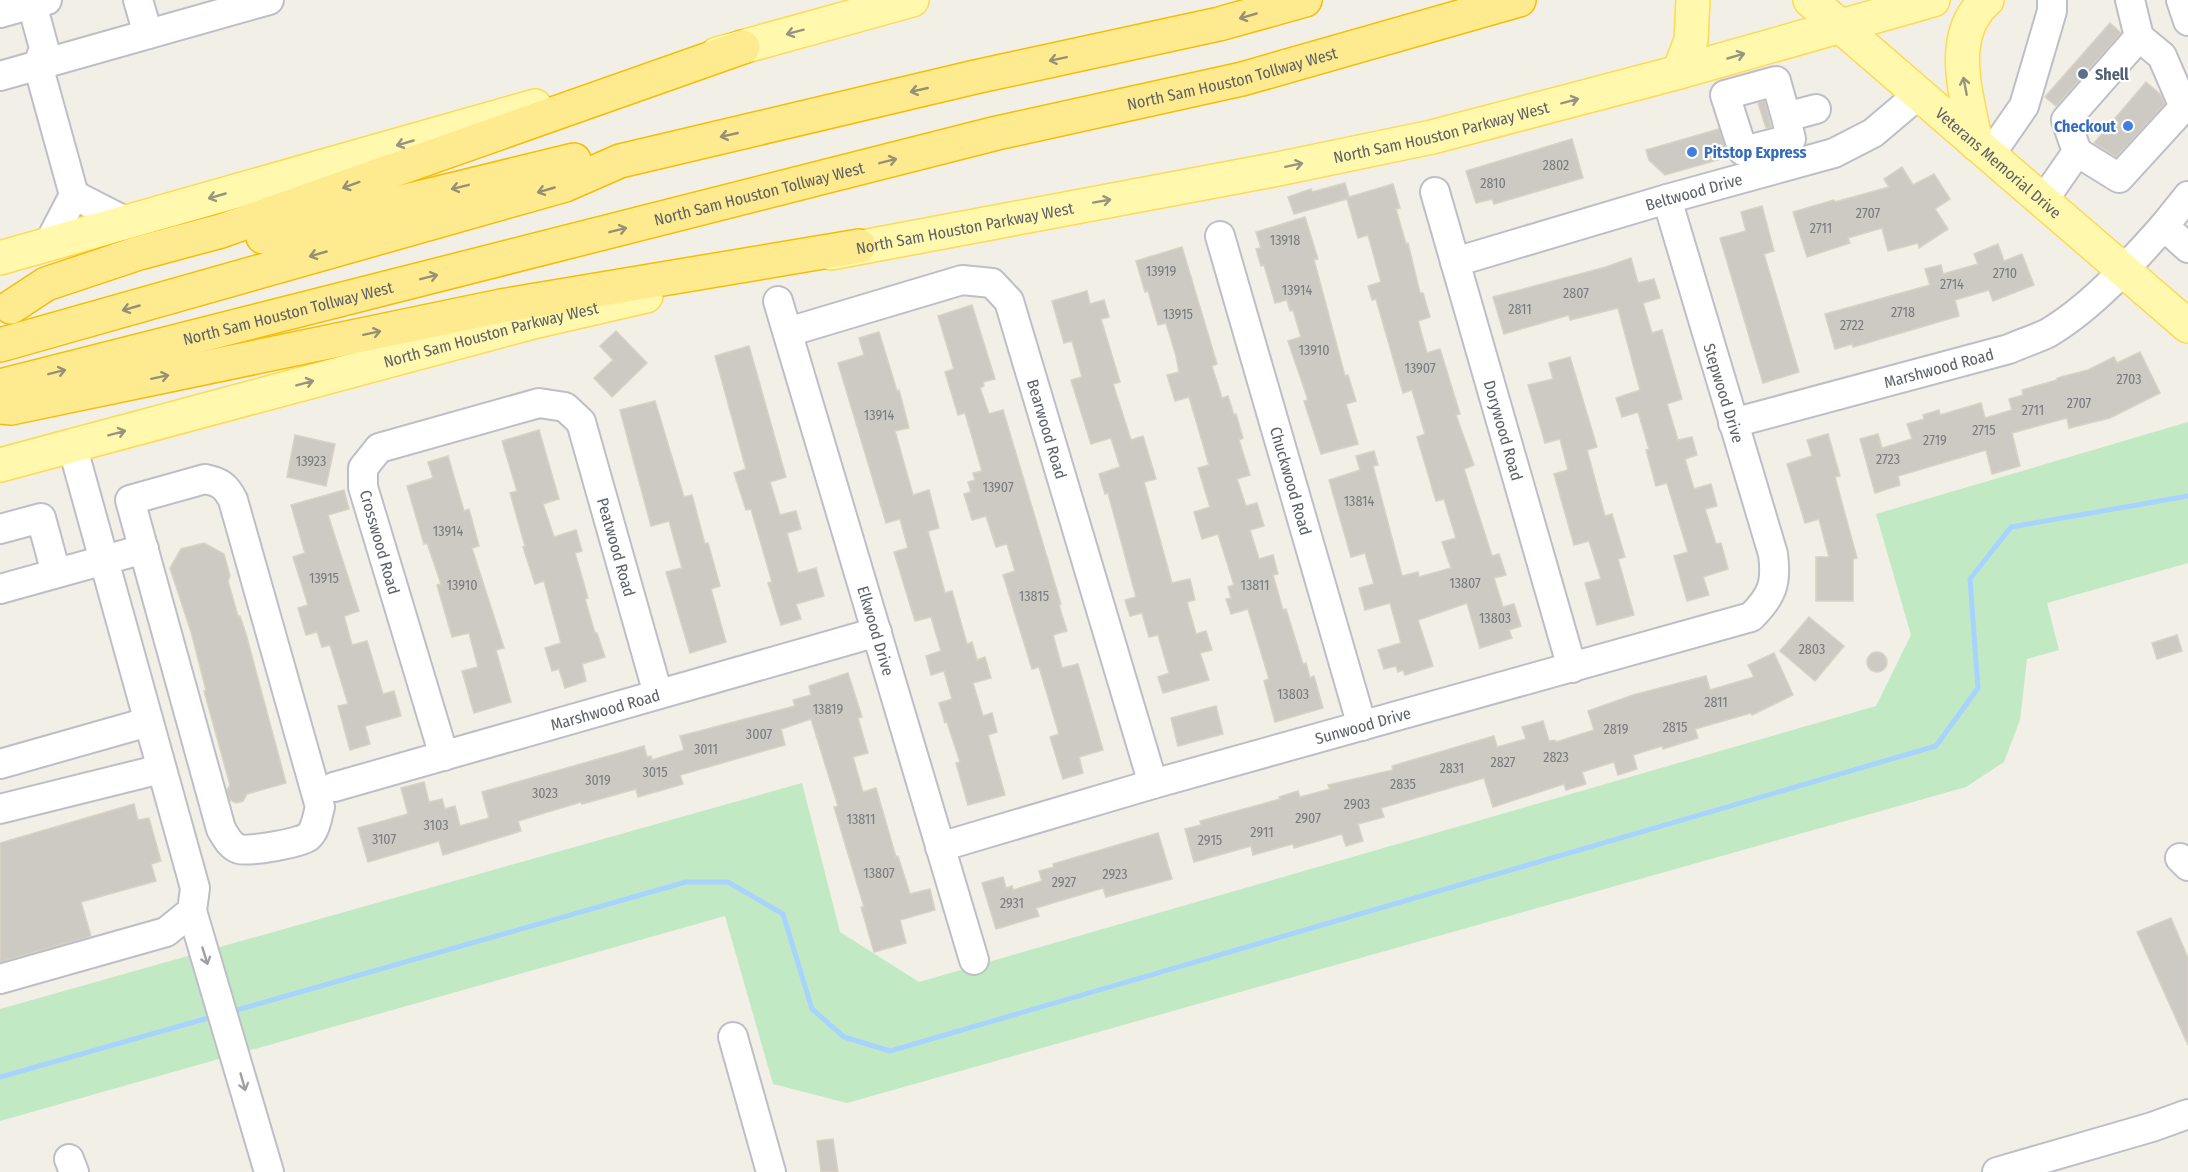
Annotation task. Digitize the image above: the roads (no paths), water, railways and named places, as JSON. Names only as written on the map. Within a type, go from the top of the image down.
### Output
[{"type":"highway","points":[[0,345],[565,184],[620,161],[975,76],[1219,24],[1305,0]]},
{"type":"highway","name":"North Sam Houston Tollway West","points":[[0,386],[986,136],[1242,78],[1519,0]]},
{"type":"highway","points":[[5,308],[46,284],[139,252],[221,231],[743,46]]},
{"type":"highway","points":[[5,308],[231,246],[484,181],[574,160],[620,161]]},
{"type":"highway","points":[[0,407],[11,408],[501,306],[859,246]]},
{"type":"main road","points":[[0,258],[743,46],[849,10],[912,0]]},
{"type":"main road","points":[[1679,72],[1691,40],[1693,0]]},
{"type":"main road","name":"Veterans Memorial Drive","points":[[1810,0],[2188,326]]},
{"type":"main road","name":"North Sam Houston Parkway West","points":[[0,465],[529,323],[859,246],[1273,170],[1432,136],[1679,72],[1933,0]]},
{"type":"main road","points":[[1983,149],[1962,67],[1964,36],[1979,7],[1987,0]]},
{"type":"street","points":[[138,0],[148,34]]},
{"type":"street","points":[[0,76],[148,34],[228,5],[269,0]]},
{"type":"street","points":[[1983,149],[2024,106],[2052,11],[2052,0]]},
{"type":"street","points":[[2130,0],[2139,37],[2162,56],[2184,107],[2119,178],[2078,152],[2066,120],[2139,37]]},
{"type":"street","points":[[2181,0],[2188,21]]},
{"type":"street","points":[[0,13],[40,2],[44,48],[38,65],[74,195],[48,244]]},
{"type":"street","name":"Beltwood Drive","points":[[1455,262],[1667,199],[1834,153],[1873,133],[1918,94]]},
{"type":"street","points":[[1786,117],[1816,109]]},
{"type":"street","points":[[2043,201],[2078,152]]},
{"type":"street","name":"Dorywood Road","points":[[1435,192],[1572,668]]},
{"type":"street","points":[[74,195],[129,222]]},
{"type":"street","name":"Marshwood Road","points":[[1733,423],[2010,348],[2047,333],[2070,318],[2124,271],[2188,196]]},
{"type":"street","name":"Stepwood Drive","points":[[1667,199],[1773,555],[1775,572],[1773,588]]},
{"type":"street","points":[[2164,226],[2188,248]]},
{"type":"street","name":"Chuckwood Road","points":[[1220,236],[1362,726]]},
{"type":"street","name":"Bearwood Road","points":[[788,333],[962,280],[993,283],[1009,301],[1153,784]]},
{"type":"street","name":"Elkwood Drive","points":[[778,301],[974,960]]},
{"type":"street","name":"Crosswood Road","points":[[444,756],[363,487],[363,468],[379,448],[539,403],[565,407]]},
{"type":"street","name":"Peatwood Road","points":[[565,407],[581,422],[658,694]]},
{"type":"street","points":[[72,445],[195,888],[192,911],[269,1172]]},
{"type":"street","points":[[205,479],[216,481],[226,487],[237,511],[320,807],[315,827],[307,838],[257,850],[240,849],[229,843],[221,829],[144,549],[130,500],[205,479]]},
{"type":"street","points":[[0,529],[41,518],[56,573]]},
{"type":"street","points":[[0,589],[144,549]]},
{"type":"street","name":"Sunwood Drive","points":[[940,847],[1153,784],[1751,617],[1766,603],[1773,588]]},
{"type":"street","name":"Marshwood Road","points":[[334,787],[877,632]]},
{"type":"street","points":[[0,764],[148,722]]},
{"type":"street","points":[[0,809],[161,769]]},
{"type":"street","points":[[0,979],[166,932],[192,911]]},
{"type":"street","points":[[733,1037],[771,1172]]},
{"type":"street","points":[[1997,1172],[2041,1166],[2188,1114]]},
{"type":"waterway","points":[[230,1012],[686,882],[728,882],[783,914],[812,1009],[844,1037],[890,1051],[1936,746],[1978,688],[1970,579],[2011,527],[2188,496]]},
{"type":"waterway","points":[[0,1077],[215,1016]]},
{"type":"place","name":"Shell","points":[[2083,74]]},
{"type":"place","name":"Checkout","points":[[2128,126]]},
{"type":"place","name":"Pitstop Express","points":[[1692,152]]}]
